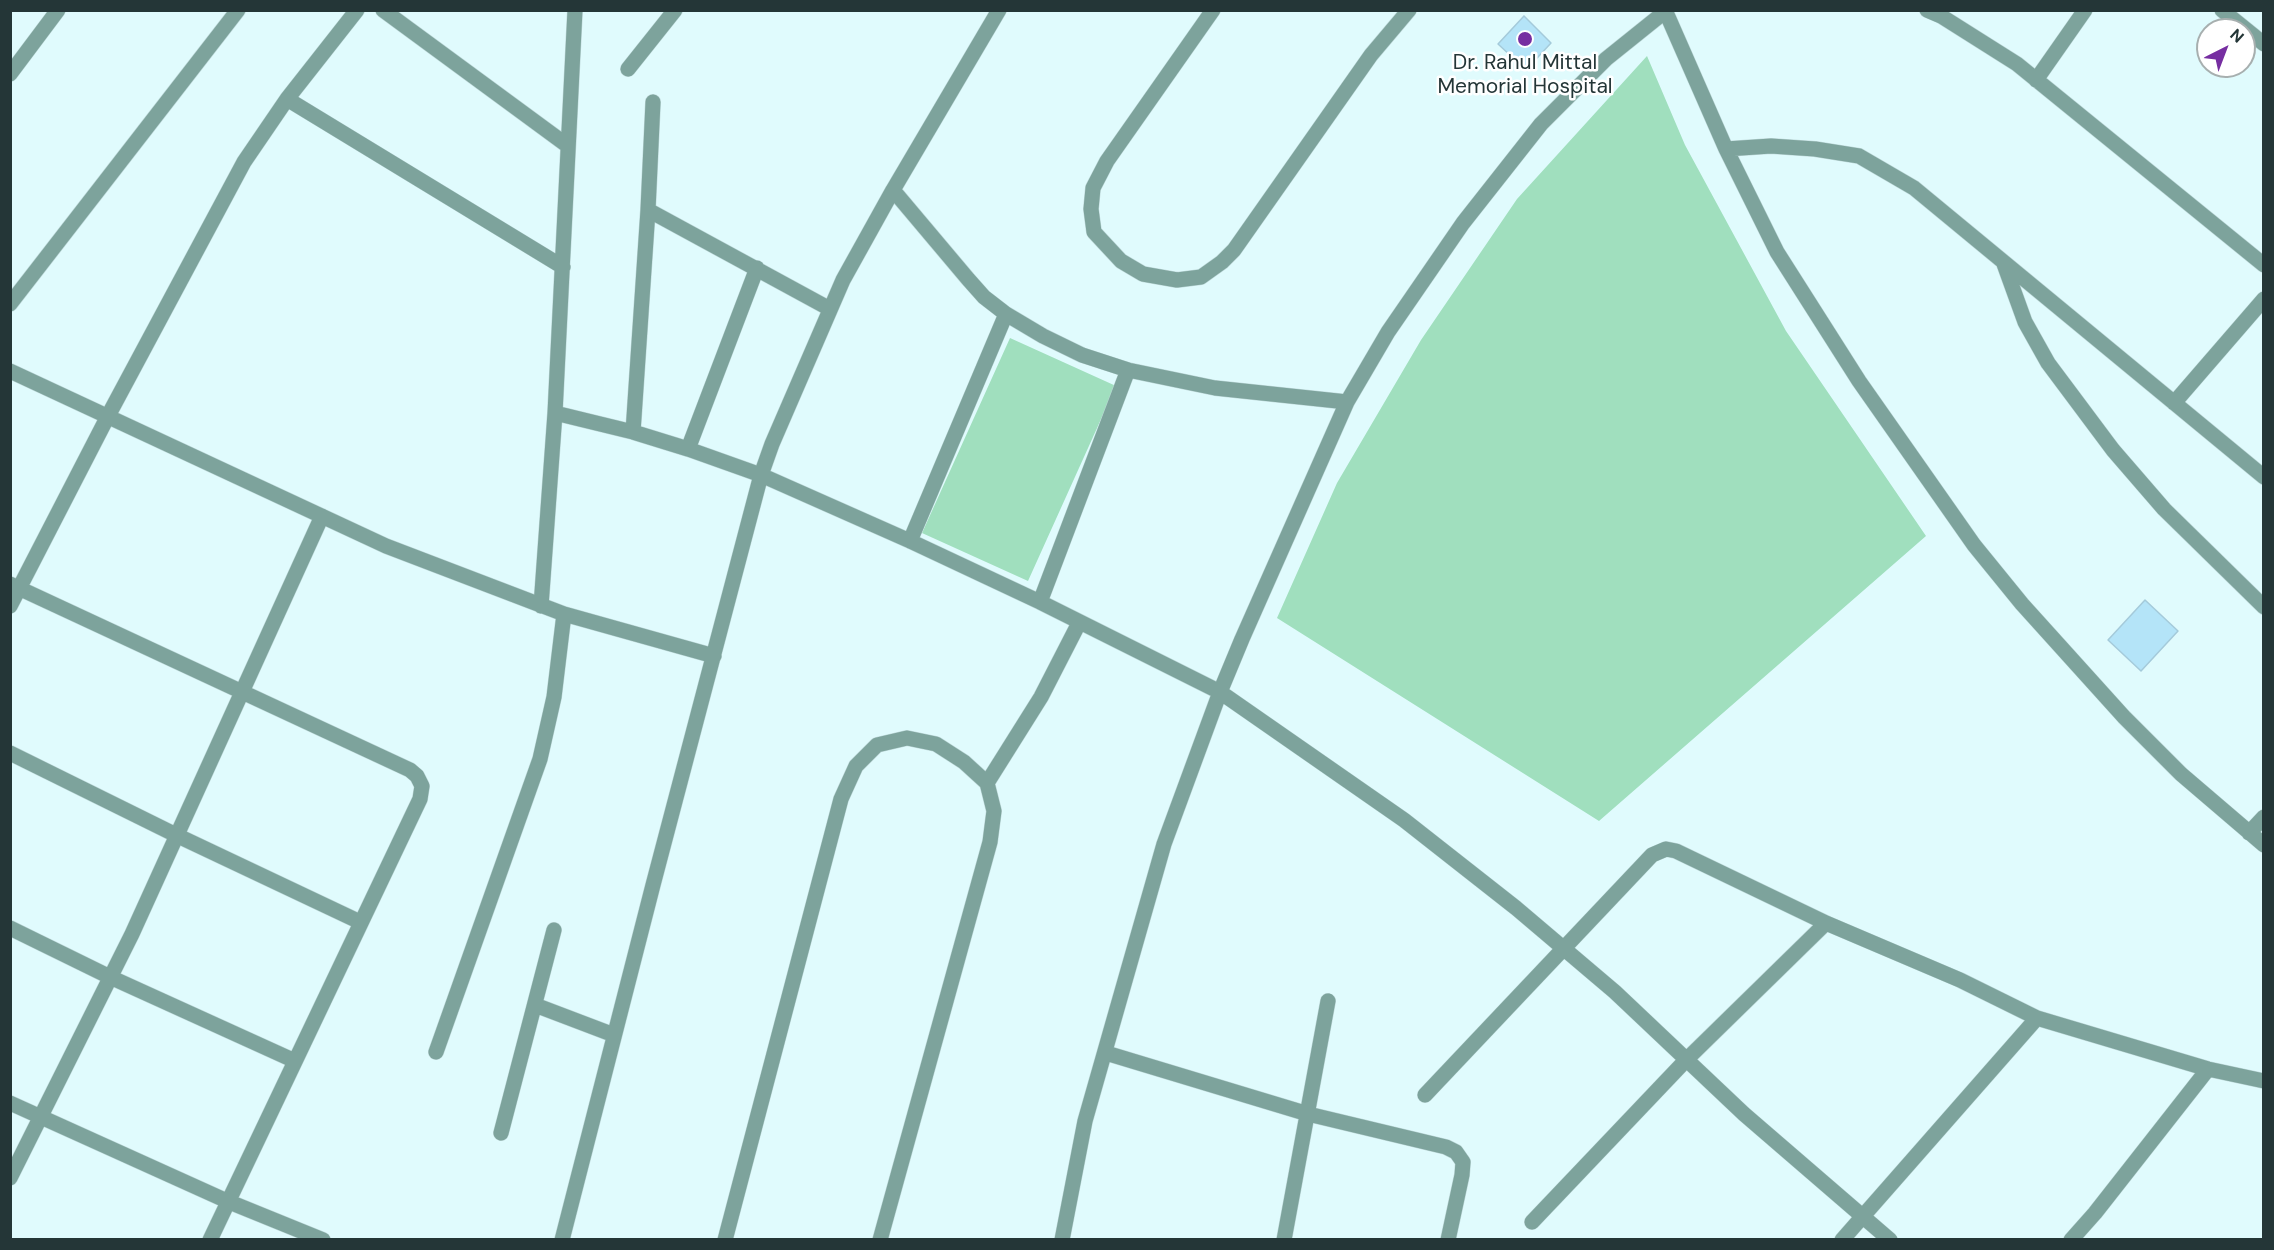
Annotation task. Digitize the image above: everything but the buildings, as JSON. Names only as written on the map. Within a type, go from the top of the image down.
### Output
[{"type":"street","points":[[13,65],[58,10]]},
{"type":"street","points":[[10,304],[238,10]]},
{"type":"street","points":[[10,606],[15,586],[244,162],[287,99],[357,10]]},
{"type":"street","points":[[383,10],[568,146]]},
{"type":"street","points":[[628,69],[675,10]]},
{"type":"street","points":[[562,1239],[761,475],[772,444],[843,280],[999,10]]},
{"type":"street","points":[[1213,10],[1107,161],[1093,188],[1090,209],[1094,232],[1121,261],[1143,274],[1177,280],[1201,276],[1222,262],[1234,250],[1371,55],[1409,10]]},
{"type":"street","points":[[1927,10],[1941,16],[2017,64],[2264,265]]},
{"type":"street","points":[[2036,80],[2085,10]]},
{"type":"street","points":[[2222,10],[2264,44]]},
{"type":"street","points":[[1062,1239],[1085,1121],[1164,844],[1220,692],[1347,402],[1388,332],[1463,223],[1541,124],[1606,59],[1666,11],[1749,198],[1784,262],[1859,381],[1974,545],[2029,613],[2124,717],[2181,774],[2264,845]]},
{"type":"street","points":[[541,606],[563,267],[570,13]]},
{"type":"street","points":[[287,99],[563,267]]},
{"type":"street","points":[[633,432],[653,102]]},
{"type":"street","points":[[1726,149],[1771,146],[1815,149],[1859,156],[1914,188],[2264,477]]},
{"type":"street","points":[[893,190],[984,297],[1006,314],[1043,336],[1082,355],[1128,370],[1226,389],[1347,402]]},
{"type":"street","points":[[648,210],[830,309]]},
{"type":"street","points":[[2003,261],[2025,322],[2048,363],[2113,450],[2164,509],[2264,607]]},
{"type":"street","points":[[688,449],[757,268]]},
{"type":"street","points":[[2174,403],[2264,299]]},
{"type":"street","points":[[910,541],[1006,314]]},
{"type":"street","points":[[1040,603],[1128,370]]},
{"type":"street","points":[[10,371],[386,546],[564,614],[714,656]]},
{"type":"street","points":[[555,413],[633,432],[761,475],[910,541],[1220,692],[1404,820],[1516,908],[1615,992],[1744,1114],[1890,1239]]},
{"type":"street","points":[[10,1178],[132,934],[322,516]]},
{"type":"street","points":[[15,586],[410,770],[417,776],[422,786],[420,799],[210,1239]]},
{"type":"street","points":[[436,1052],[543,750],[554,697],[564,614]]},
{"type":"street","points":[[987,783],[1041,697],[1079,623]]},
{"type":"street","points":[[725,1239],[841,799],[856,766],[877,745],[907,738],[936,744],[964,762],[987,783],[994,811],[990,842],[880,1239]]},
{"type":"street","points":[[10,753],[360,922]]},
{"type":"street","points":[[2249,833],[2264,817]]},
{"type":"street","points":[[1425,1095],[1652,855],[1666,849],[1676,851],[1826,922],[1960,980],[2037,1018],[2208,1069],[2264,1081]]},
{"type":"street","points":[[1532,1222],[1688,1059],[1826,922]]},
{"type":"street","points":[[10,928],[110,977],[295,1060]]},
{"type":"street","points":[[501,1133],[554,930]]},
{"type":"street","points":[[1284,1239],[1328,1001]]},
{"type":"street","points":[[535,1005],[614,1035]]},
{"type":"street","points":[[1842,1239],[2037,1018]]},
{"type":"street","points":[[1106,1053],[1308,1114],[1446,1147],[1456,1152],[1463,1162],[1462,1175],[1448,1239]]},
{"type":"street","points":[[2071,1239],[2095,1214],[2208,1069]]},
{"type":"street","points":[[10,1103],[227,1201],[323,1239]]},
{"type":"green space","points":[[1647,56],[1685,145],[1786,331],[1926,536],[1599,821],[1277,618],[1337,483],[1421,340],[1517,199]]},
{"type":"green space","points":[[1010,338],[1116,386],[1028,581],[922,533]]},
{"type":"place","name":"Dr. Rahul Mittal Memorial Hospital","points":[[1525,39]]}]
